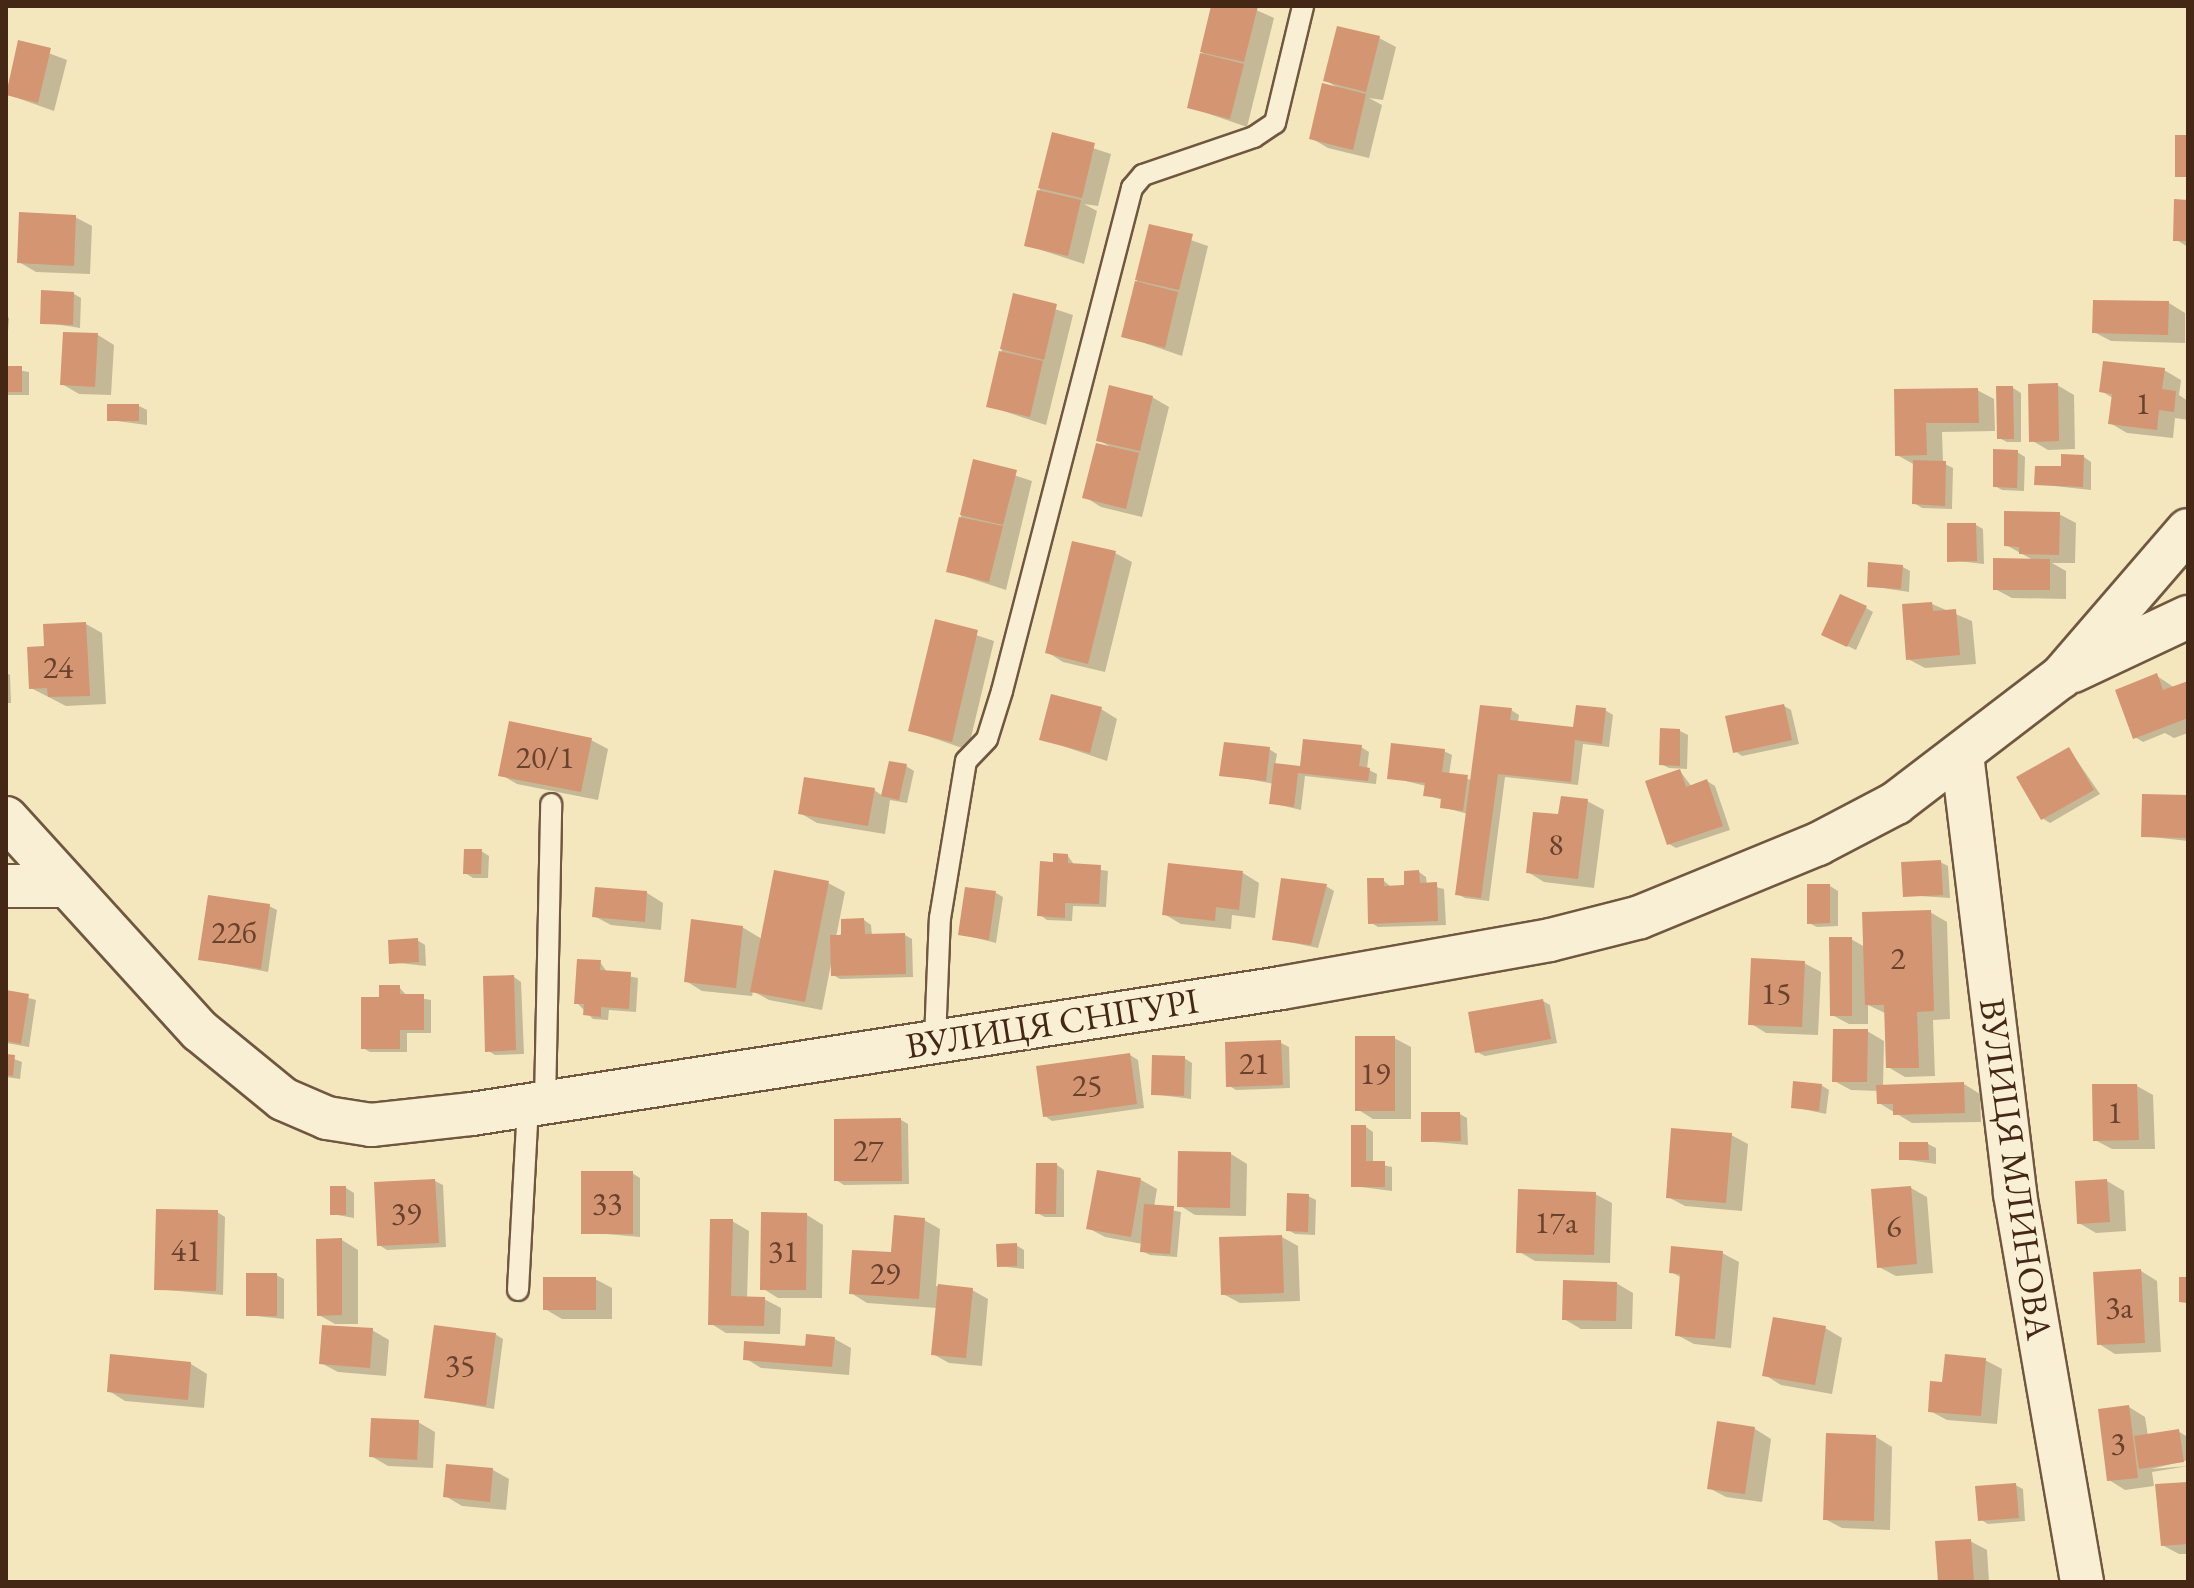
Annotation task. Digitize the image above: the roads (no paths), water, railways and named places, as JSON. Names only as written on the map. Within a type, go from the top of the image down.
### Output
[{"type":"street","name":"ВУЛИЦЯ СНІГУРІ","points":[[6,818],[200,1031],[283,1099],[327,1118],[371,1125],[536,1103],[1428,963],[1640,917],[1818,844],[1896,803],[2061,677],[2188,530]]},
{"type":"street","name":"ВУЛИЦЯ СНІГУРІ","points":[[2061,677],[2188,617]]},
{"type":"street","name":"ВУЛИЦЯ МЛИНОВА","points":[[1962,754],[2015,1194],[2082,1582]]},
{"type":"street","points":[[6,886],[66,886]]},
{"type":"lane","points":[[935,1040],[940,918],[966,761],[987,739],[1002,691],[1132,188],[1143,175],[1254,137],[1275,123],[1303,6]]},
{"type":"lane","points":[[518,1290],[536,1103],[551,804]]}]
